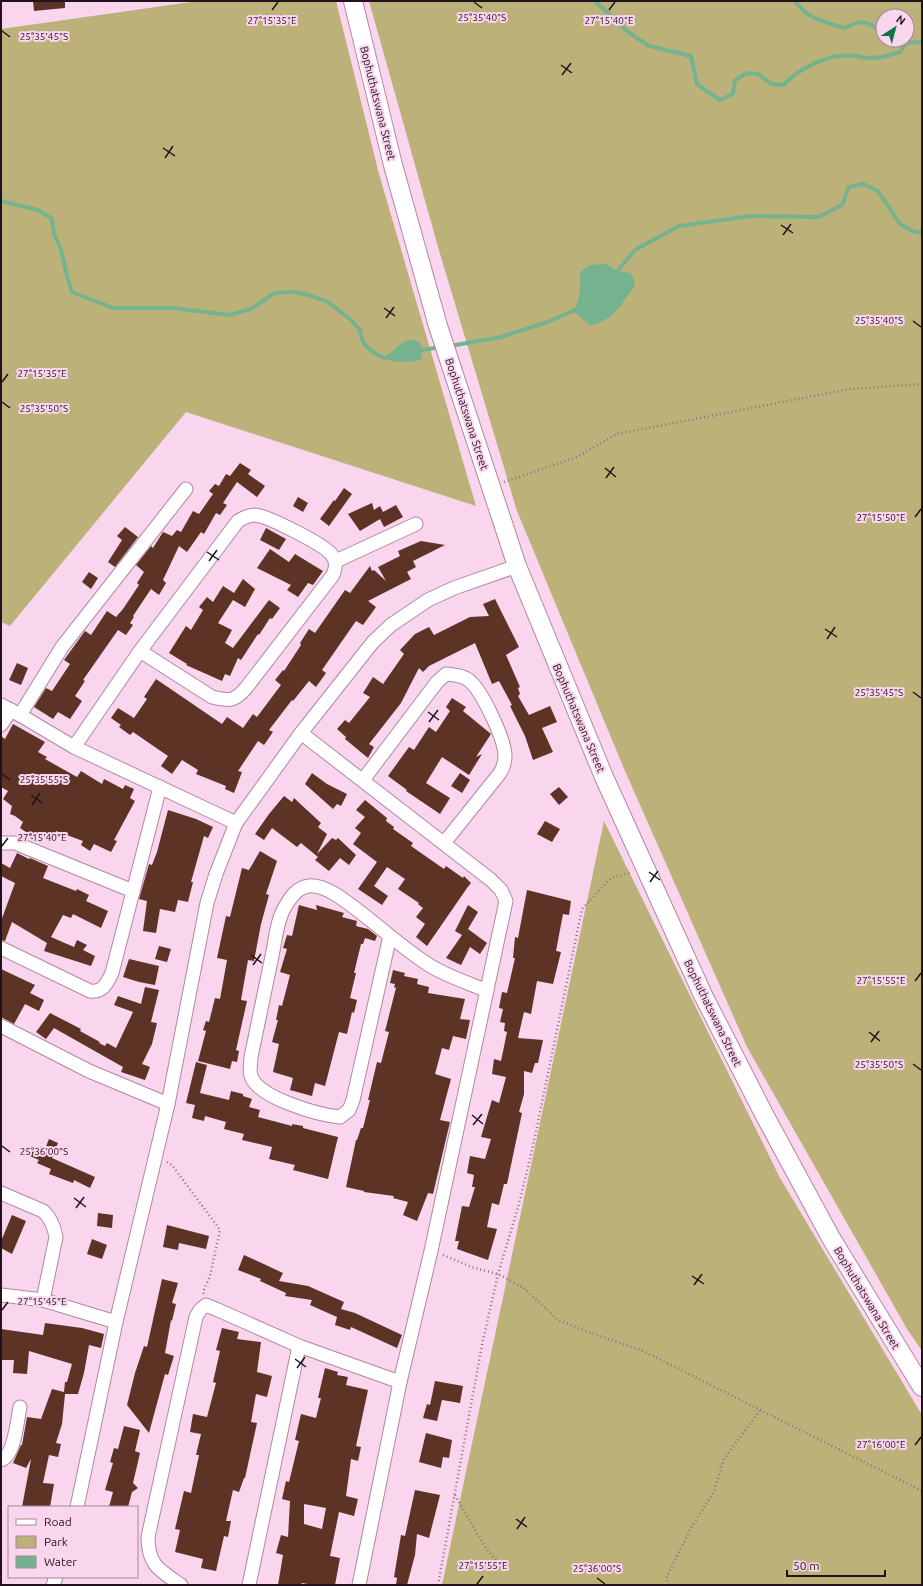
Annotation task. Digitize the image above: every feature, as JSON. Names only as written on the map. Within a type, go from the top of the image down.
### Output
[{"type":"street","name":"Bophuthatswana Street","points":[[353,1],[393,165],[438,326],[516,566],[604,777],[703,995],[830,1238],[922,1387]]},
{"type":"street","points":[[1,725],[11,710],[186,489]]},
{"type":"street","points":[[74,748],[140,651],[238,521],[242,518],[254,515],[267,518],[299,534],[329,552],[336,561],[333,575],[246,688],[235,698],[225,700],[212,697],[140,651]]},
{"type":"street","points":[[336,561],[416,524]]},
{"type":"street","points":[[77,1506],[116,1322],[168,1104],[207,903],[216,874],[236,823],[301,733],[373,642],[391,625],[420,604],[439,595],[516,566]]},
{"type":"street","points":[[363,780],[436,682],[446,674],[457,675],[468,679],[475,686],[494,721],[503,743],[505,762],[500,773],[444,843]]},
{"type":"street","points":[[11,710],[74,748],[236,823]]},
{"type":"street","points":[[301,733],[491,880],[498,886],[504,896],[506,905],[431,1250],[400,1382],[359,1585]]},
{"type":"street","points":[[1,948],[90,990],[97,991],[107,983],[112,973],[160,787]]},
{"type":"street","points":[[1,843],[15,843],[133,891]]},
{"type":"street","points":[[390,936],[354,1100],[349,1110],[340,1116],[328,1116],[283,1101],[258,1087],[250,1076],[251,1058],[281,914],[294,893],[302,888],[310,886],[323,889],[334,894],[390,936],[431,967],[487,991]]},
{"type":"street","points":[[1,1026],[89,1071],[168,1104]]},
{"type":"street","points":[[1,1193],[43,1212],[47,1215],[54,1227],[56,1237],[42,1300]]},
{"type":"street","points":[[1,1295],[42,1300],[116,1322]]},
{"type":"street","points":[[181,1585],[165,1574],[152,1560],[149,1554],[148,1537],[196,1317],[200,1310],[206,1305],[299,1346],[400,1382]]},
{"type":"street","points":[[249,1585],[299,1346]]},
{"type":"street","points":[[1,1460],[5,1459],[12,1449],[20,1407]]},
{"type":"path","points":[[490,487],[577,458],[617,434],[850,389],[922,384]]},
{"type":"path","points":[[438,1585],[482,1345],[498,1274],[519,1204],[533,1146],[582,909],[611,878],[646,867]]},
{"type":"path","points":[[156,1155],[172,1165],[220,1230],[210,1276],[203,1292],[206,1305]]},
{"type":"path","points":[[431,1250],[474,1268],[498,1274],[524,1288],[558,1320],[643,1351],[922,1491]]},
{"type":"path","points":[[669,1585],[666,1578],[692,1526],[714,1492],[724,1459],[761,1409]]},
{"type":"path","points":[[454,1495],[485,1547],[504,1569]]},
{"type":"green space","points":[[198,1],[336,1],[379,174],[476,506],[186,412],[10,626],[1,622],[1,29]]},
{"type":"green space","points":[[369,1],[922,1],[922,1351],[907,1329],[747,1047],[625,771],[517,511],[438,247]]},
{"type":"green space","points":[[604,821],[780,1178],[922,1415],[922,1585],[442,1585]]},
{"type":"water","points":[[606,264],[617,271],[631,273],[635,283],[615,312],[604,320],[590,325],[574,312],[580,292],[580,273],[589,265]]},
{"type":"water","points":[[411,339],[419,342],[423,350],[421,360],[398,362],[384,358],[402,343]]},
{"type":"building","points":[[33,1],[65,1],[65,8],[34,11]]},
{"type":"building","points":[[240,463],[251,470],[248,474],[265,486],[257,497],[237,482],[223,503],[227,505],[220,515],[216,513],[204,534],[201,532],[187,552],[179,546],[163,580],[166,583],[159,595],[151,589],[133,616],[134,617],[130,623],[133,625],[126,635],[118,630],[83,680],[85,681],[75,696],[82,701],[70,719],[58,712],[53,719],[34,707],[46,688],[52,691],[70,664],[64,660],[85,631],[91,635],[107,611],[116,617],[123,609],[139,585],[137,583],[144,572],[136,565],[151,546],[153,548],[163,532],[172,536],[177,530],[181,532],[193,511],[199,514],[213,494],[209,491],[215,484],[219,486],[226,474],[230,476]]},
{"type":"building","points":[[344,488],[352,494],[329,526],[320,519]]},
{"type":"building","points":[[298,497],[308,503],[303,512],[293,506]]},
{"type":"building","points":[[372,503],[374,510],[380,506],[383,512],[396,505],[403,517],[384,527],[380,519],[360,531],[348,514]]},
{"type":"building","points":[[125,527],[138,537],[115,567],[108,562],[122,540],[117,536]]},
{"type":"building","points":[[266,528],[286,539],[279,550],[260,540]]},
{"type":"building","points":[[421,541],[445,545],[413,561],[416,567],[407,572],[411,579],[368,601],[376,607],[363,625],[356,621],[322,670],[326,673],[316,687],[309,681],[269,730],[273,732],[264,745],[258,741],[238,771],[242,772],[234,793],[225,789],[226,786],[196,774],[198,770],[182,760],[172,774],[161,766],[168,756],[133,732],[130,735],[119,727],[121,725],[111,718],[118,708],[134,718],[147,699],[144,697],[156,679],[222,724],[227,717],[243,728],[253,714],[257,717],[281,685],[275,680],[283,670],[284,671],[301,645],[300,643],[309,629],[315,633],[345,590],[350,593],[370,566],[372,571],[374,570],[386,581],[378,567],[400,556],[398,551]]},
{"type":"building","points":[[270,549],[289,562],[295,554],[323,571],[313,585],[308,583],[298,597],[287,590],[291,585],[257,568]]},
{"type":"building","points":[[89,572],[98,578],[91,589],[82,582]]},
{"type":"building","points":[[243,579],[255,589],[245,607],[233,600],[218,623],[232,630],[225,643],[233,648],[269,600],[280,608],[272,619],[270,618],[259,635],[258,634],[241,660],[238,658],[230,676],[225,674],[222,681],[186,665],[187,664],[169,653],[186,626],[191,630],[203,610],[199,607],[207,597],[213,602],[223,586],[234,593]]},
{"type":"building","points":[[495,599],[519,647],[506,655],[520,687],[518,688],[520,694],[518,696],[529,715],[550,706],[557,722],[542,728],[553,752],[533,760],[525,736],[510,706],[512,705],[499,681],[492,684],[475,643],[429,666],[423,672],[419,668],[401,703],[369,744],[374,747],[368,758],[345,739],[346,737],[337,729],[345,720],[349,723],[370,697],[363,693],[373,677],[383,684],[404,654],[400,650],[415,634],[429,627],[434,635],[470,617],[489,616],[483,604]]},
{"type":"building","points":[[17,663],[28,668],[21,685],[9,680]]},
{"type":"building","points":[[452,698],[466,707],[463,711],[491,734],[476,757],[482,754],[469,775],[442,757],[426,783],[450,798],[440,814],[406,791],[407,790],[388,776],[409,747],[414,750],[429,727],[436,732],[450,711],[446,707]]},
{"type":"building","points":[[13,724],[45,742],[38,752],[47,757],[45,759],[77,777],[81,771],[102,784],[104,779],[123,789],[125,785],[134,789],[130,798],[135,801],[114,840],[117,841],[111,852],[94,844],[90,851],[81,845],[83,841],[56,831],[54,840],[43,838],[41,843],[30,838],[32,836],[20,828],[23,822],[10,814],[12,806],[3,799],[8,791],[1,787],[1,736],[5,739]]},
{"type":"building","points":[[312,773],[327,784],[347,794],[341,806],[337,804],[333,809],[305,784]]},
{"type":"building","points":[[460,773],[470,780],[462,793],[451,786]]},
{"type":"building","points":[[559,787],[568,797],[559,805],[550,794]]},
{"type":"building","points":[[284,796],[292,802],[294,798],[321,823],[318,827],[327,834],[317,854],[332,838],[336,840],[338,838],[356,855],[349,865],[340,858],[329,871],[315,860],[318,857],[301,843],[297,847],[272,828],[264,840],[255,834]]},
{"type":"building","points":[[365,800],[387,818],[386,821],[394,827],[393,829],[413,843],[411,846],[444,869],[446,866],[463,878],[464,876],[471,883],[427,946],[416,937],[425,924],[416,917],[423,908],[418,904],[419,903],[398,889],[405,879],[387,867],[374,886],[388,896],[382,905],[358,889],[377,862],[353,844],[361,833],[355,828],[365,817],[356,810]]},
{"type":"building","points":[[168,810],[196,819],[213,827],[208,838],[204,836],[191,882],[193,882],[188,902],[178,900],[175,912],[160,909],[156,933],[143,931],[147,901],[139,899],[149,864],[152,865],[157,852]]},
{"type":"building","points":[[545,821],[560,829],[552,842],[537,834]]},
{"type":"building","points":[[260,851],[277,861],[266,894],[269,895],[261,924],[254,961],[248,960],[241,1000],[247,1001],[236,1050],[239,1051],[237,1062],[232,1061],[230,1069],[198,1061],[206,1031],[203,1030],[206,1021],[209,1022],[215,998],[220,999],[227,960],[217,958],[226,916],[230,917],[242,868],[249,870]]},
{"type":"building","points":[[17,853],[48,866],[43,878],[76,891],[77,889],[89,895],[86,901],[108,911],[101,928],[73,914],[71,918],[63,915],[51,937],[74,947],[77,940],[87,945],[83,950],[95,956],[91,966],[44,951],[47,943],[12,922],[5,941],[1,940],[1,921],[15,883],[1,876],[1,863],[10,868]]},
{"type":"building","points":[[527,890],[571,901],[569,915],[563,914],[556,951],[561,952],[553,984],[537,981],[531,1014],[524,1012],[518,1038],[543,1040],[538,1063],[535,1063],[532,1073],[524,1071],[524,1094],[519,1112],[522,1113],[507,1184],[504,1184],[499,1205],[492,1203],[487,1227],[497,1229],[488,1260],[457,1249],[459,1241],[455,1241],[462,1206],[469,1207],[475,1187],[472,1187],[474,1175],[467,1173],[470,1156],[485,1159],[491,1139],[481,1137],[492,1100],[499,1103],[506,1077],[492,1074],[494,1059],[501,1061],[507,1032],[504,1031],[505,1023],[500,1022],[503,1009],[499,1008],[502,992],[507,993],[515,958],[513,958],[515,937],[518,938]]},
{"type":"building","points":[[299,905],[317,910],[316,905],[344,913],[342,917],[357,921],[356,926],[368,929],[377,936],[375,941],[365,938],[363,944],[361,944],[350,998],[357,1000],[354,1013],[352,1012],[347,1034],[339,1032],[325,1086],[315,1083],[312,1096],[290,1090],[293,1078],[273,1072],[279,1044],[272,1042],[278,1020],[276,1020],[279,1005],[282,1006],[290,975],[280,972],[287,949],[283,948],[287,935],[292,936]]},
{"type":"building","points":[[468,905],[478,912],[468,929],[487,943],[480,954],[470,947],[461,965],[446,958],[462,935],[455,931]]},
{"type":"building","points":[[159,946],[171,949],[167,962],[155,959]]},
{"type":"building","points":[[129,959],[159,966],[155,985],[123,977]]},
{"type":"building","points":[[1,969],[35,985],[30,993],[44,1000],[39,1011],[25,1004],[14,1024],[1,1017]]},
{"type":"building","points":[[393,970],[405,973],[404,976],[418,979],[417,984],[429,987],[428,993],[465,999],[460,1019],[470,1020],[466,1039],[453,1036],[449,1050],[442,1048],[435,1074],[451,1079],[440,1120],[450,1122],[433,1194],[428,1193],[417,1221],[403,1215],[408,1202],[393,1198],[394,1196],[364,1192],[346,1187],[356,1140],[361,1128],[363,1128],[370,1100],[368,1100],[377,1062],[381,1063],[389,1032],[385,1031],[396,988],[394,987],[395,984],[390,983]]},
{"type":"building","points":[[145,987],[159,990],[151,1022],[157,1023],[152,1044],[142,1064],[150,1067],[145,1080],[121,1072],[123,1067],[54,1028],[46,1039],[36,1032],[50,1013],[81,1029],[80,1031],[100,1042],[99,1043],[105,1046],[107,1043],[116,1048],[133,1012],[114,1005],[118,996],[141,1004]]},
{"type":"building","points":[[196,1062],[207,1065],[200,1093],[229,1100],[231,1091],[243,1094],[243,1096],[252,1099],[249,1107],[260,1110],[258,1117],[292,1126],[292,1124],[303,1126],[303,1128],[338,1137],[328,1179],[293,1170],[295,1165],[269,1159],[272,1147],[242,1140],[244,1134],[224,1129],[226,1122],[205,1116],[204,1121],[192,1118],[195,1105],[186,1103]]},
{"type":"building","points":[[49,1139],[58,1143],[52,1158],[95,1177],[90,1188],[74,1180],[73,1183],[49,1174],[51,1169],[37,1163],[39,1160],[30,1156],[34,1146],[39,1149],[40,1147],[45,1149]]},
{"type":"building","points":[[98,1213],[113,1215],[112,1228],[97,1226]]},
{"type":"building","points":[[12,1215],[26,1221],[12,1254],[1,1248],[1,1241]]},
{"type":"building","points":[[167,1225],[209,1236],[206,1249],[179,1243],[178,1250],[163,1247]]},
{"type":"building","points":[[92,1239],[107,1245],[102,1259],[87,1254]]},
{"type":"building","points":[[244,1255],[283,1273],[279,1281],[308,1286],[344,1302],[341,1309],[355,1313],[402,1335],[397,1348],[351,1327],[350,1330],[335,1325],[337,1317],[310,1305],[312,1300],[285,1296],[286,1293],[260,1281],[261,1279],[238,1270]]},
{"type":"building","points":[[162,1279],[178,1283],[172,1303],[176,1304],[172,1321],[171,1320],[165,1353],[174,1356],[168,1375],[165,1374],[149,1433],[127,1405],[144,1346],[147,1347]]},
{"type":"building","points":[[45,1323],[82,1328],[104,1334],[101,1348],[89,1345],[84,1373],[78,1394],[65,1394],[62,1424],[56,1443],[61,1444],[58,1457],[49,1455],[43,1483],[54,1484],[50,1506],[22,1506],[31,1459],[26,1468],[13,1463],[22,1445],[27,1417],[41,1419],[52,1389],[64,1392],[65,1382],[67,1382],[72,1364],[29,1351],[27,1374],[13,1373],[14,1360],[1,1360],[1,1329],[43,1335]]},
{"type":"building","points":[[222,1328],[239,1332],[237,1339],[261,1342],[257,1372],[272,1376],[267,1397],[256,1394],[251,1422],[257,1423],[245,1478],[239,1492],[233,1490],[226,1521],[231,1521],[228,1537],[224,1536],[216,1571],[201,1568],[203,1559],[175,1552],[180,1530],[175,1529],[184,1491],[191,1493],[199,1455],[196,1455],[201,1434],[190,1432],[193,1414],[207,1417],[216,1383],[213,1382],[220,1351],[216,1350]]},
{"type":"building","points":[[325,1368],[338,1372],[337,1375],[348,1377],[346,1385],[368,1390],[356,1446],[361,1447],[358,1461],[351,1459],[346,1496],[358,1499],[354,1516],[339,1512],[330,1556],[340,1558],[335,1585],[313,1585],[302,1583],[301,1585],[278,1585],[283,1555],[276,1553],[281,1535],[288,1537],[290,1501],[282,1499],[286,1481],[289,1482],[299,1441],[295,1440],[301,1414],[316,1418],[321,1398],[318,1398]],"holes":[[[304,1504],[326,1508],[322,1529],[304,1524]]]},
{"type":"building","points":[[435,1381],[463,1386],[460,1403],[442,1400],[437,1421],[423,1418],[427,1404],[430,1405]]},
{"type":"building","points":[[124,1426],[140,1430],[135,1451],[140,1453],[133,1483],[138,1488],[132,1492],[128,1506],[109,1506],[113,1492],[105,1490],[113,1463],[110,1462],[114,1448],[118,1449]]},
{"type":"building","points":[[426,1433],[452,1440],[449,1458],[443,1457],[441,1468],[419,1462]]},
{"type":"building","points":[[415,1490],[440,1495],[429,1538],[417,1534],[415,1555],[407,1585],[396,1585],[397,1578],[394,1577],[401,1535],[405,1536]]},
{"type":"waterway","points":[[595,1],[628,32],[649,46],[691,56],[697,84],[720,100],[733,94],[735,80],[747,73],[758,74],[772,84],[783,85],[798,72],[826,59],[845,56],[867,58],[880,57],[900,52],[903,48]]},
{"type":"waterway","points":[[795,1],[805,12],[823,22],[845,28],[863,22],[875,27]]},
{"type":"waterway","points":[[915,42],[922,42]]},
{"type":"waterway","points":[[614,275],[635,250],[679,226],[750,216],[819,217],[842,205],[849,187],[863,184],[878,191],[900,224],[912,231],[922,233]]},
{"type":"waterway","points":[[1,201],[38,210],[52,219],[54,234],[61,249],[72,292],[113,308],[173,308],[229,315],[251,309],[275,293],[295,292],[328,302],[351,320],[360,330],[362,340],[365,344],[375,353],[384,358]]},
{"type":"waterway","points":[[450,346],[501,337],[548,322],[577,309]]},
{"type":"waterway","points":[[423,350],[441,347]]}]
